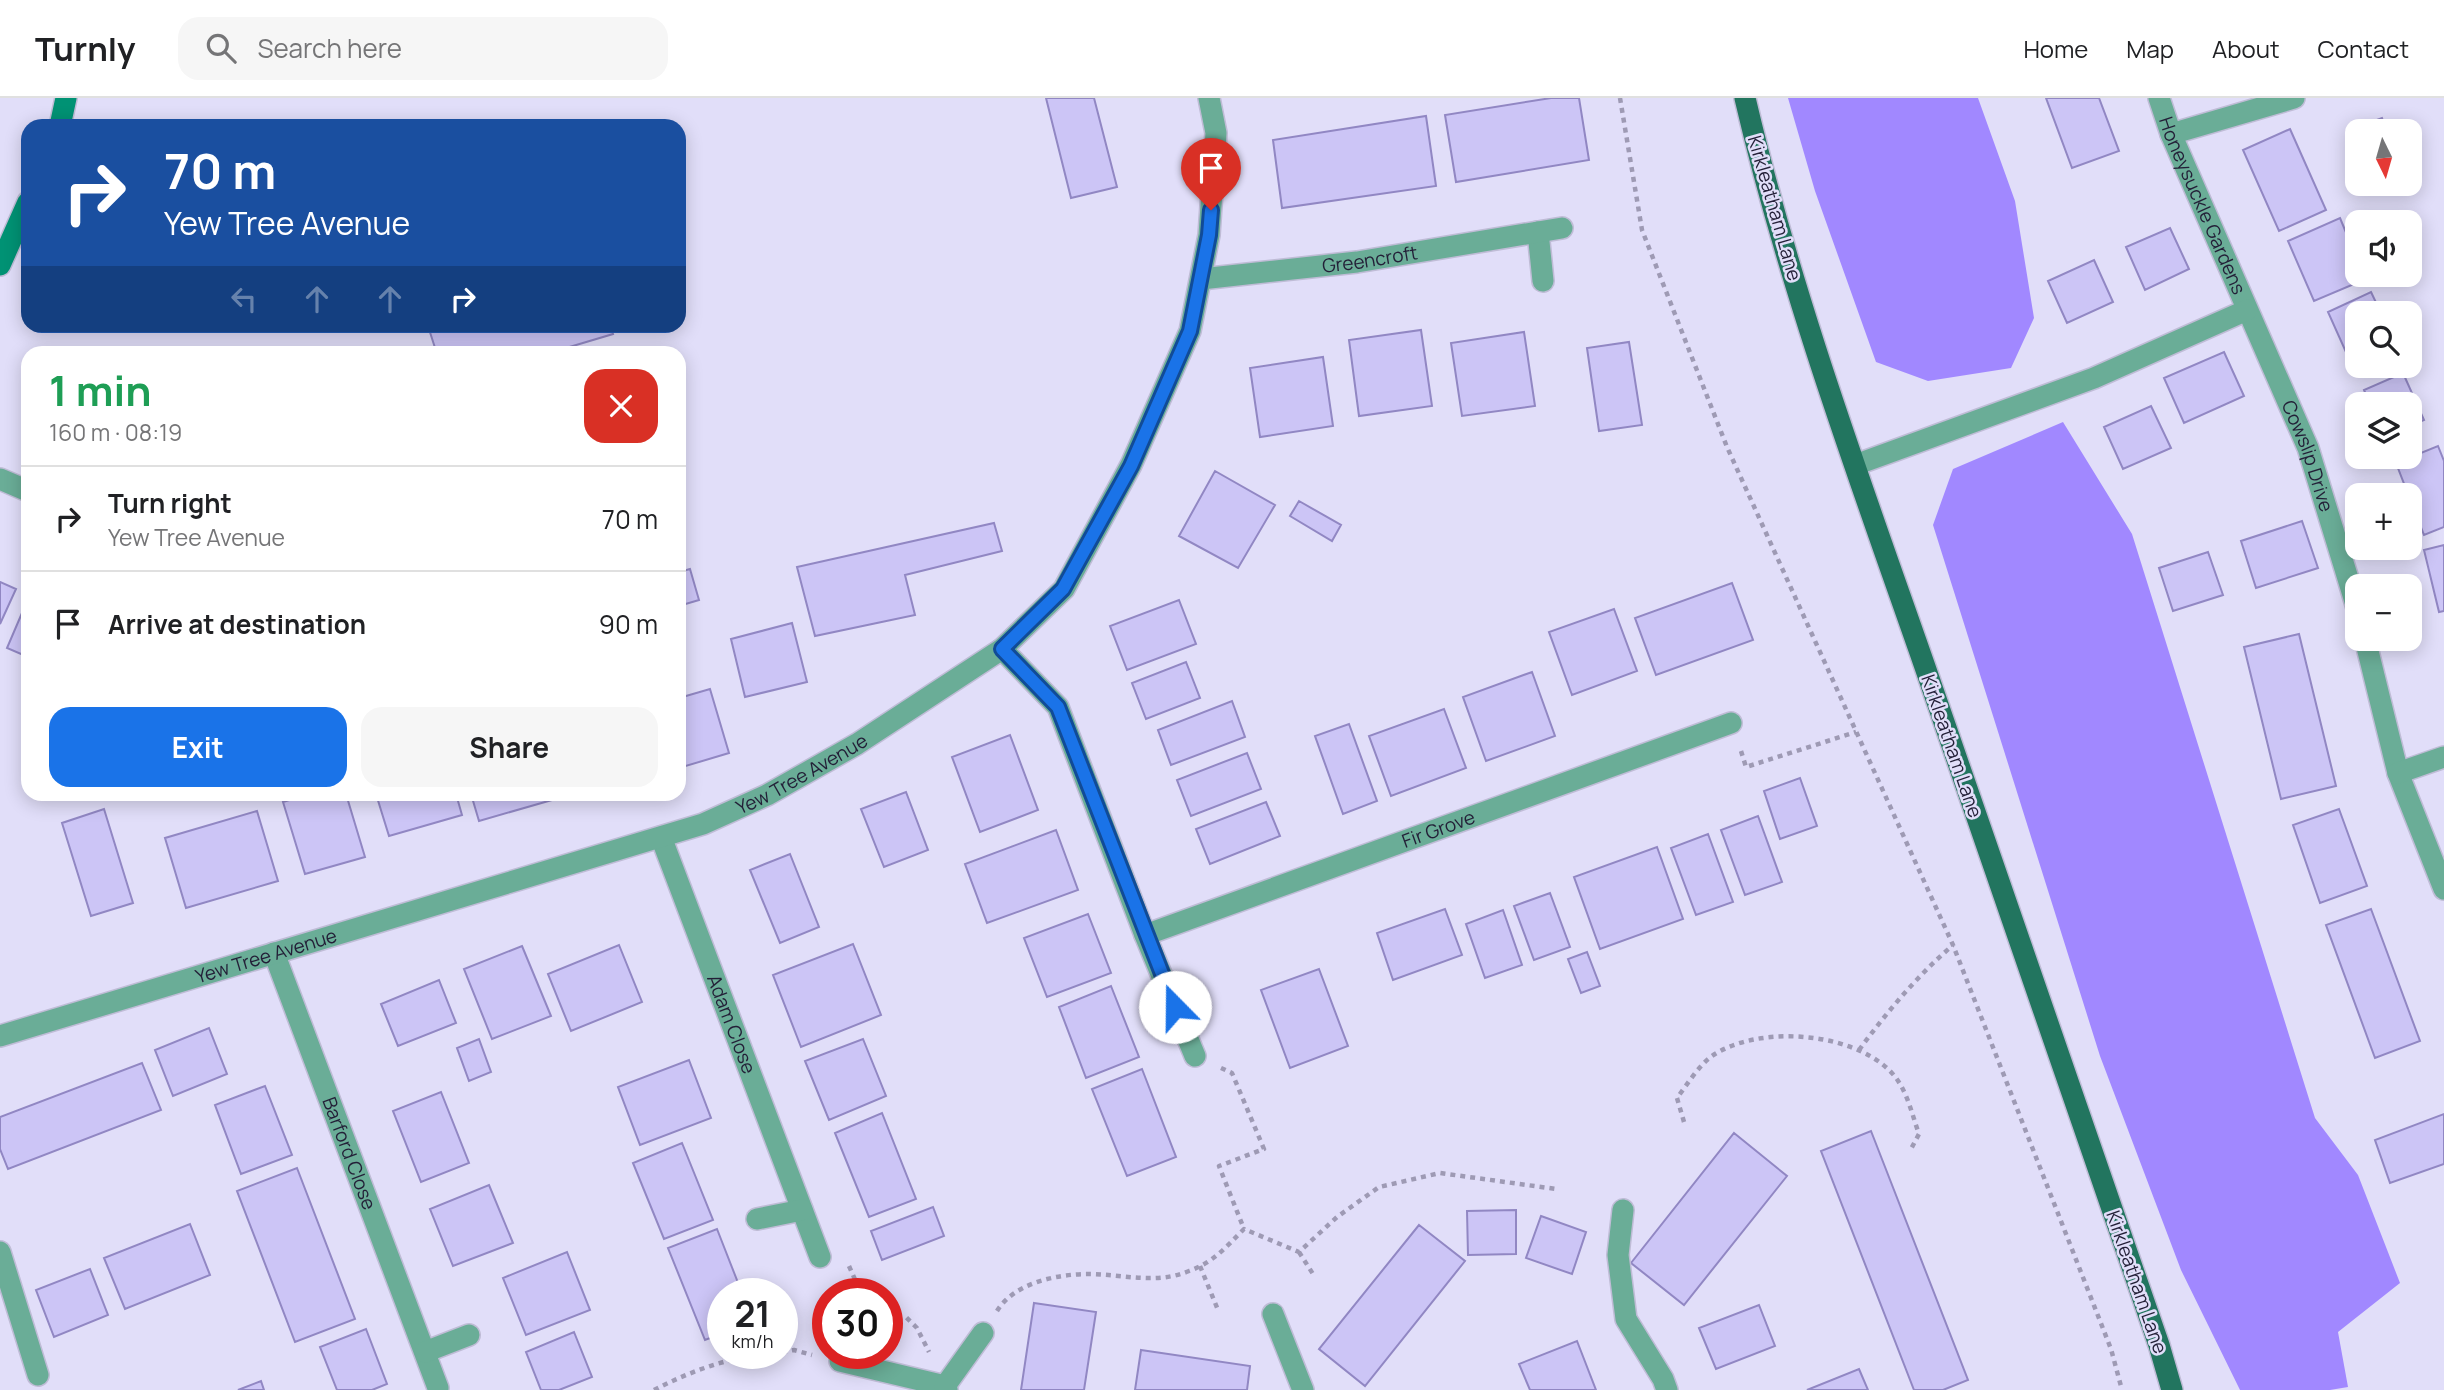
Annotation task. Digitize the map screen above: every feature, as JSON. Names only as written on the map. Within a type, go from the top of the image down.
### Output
[{"type":"main road","name":"Kirkleatham Lane","points":[[1745,98],[1763,177],[1831,396],[2015,925],[2172,1390]]},
{"type":"street","points":[[62,119],[66,98]]},
{"type":"street","name":"Yew Tree Avenue","points":[[0,1036],[703,824],[768,796],[857,744],[1002,649],[1063,589],[1131,466],[1190,331],[1209,235],[1216,133],[1209,98]]},
{"type":"street","name":"Honeysuckle Gardens","points":[[2159,98],[2171,134],[2247,310]]},
{"type":"street","points":[[2171,134],[2294,98]]},
{"type":"street","points":[[0,265],[21,218]]},
{"type":"street","name":"Greencroft","points":[[1201,279],[1357,262],[1562,228]]},
{"type":"street","points":[[1538,232],[1543,281]]},
{"type":"street","points":[[1855,465],[2094,378],[2247,310]]},
{"type":"street","name":"Cowslip Drive","points":[[2247,310],[2308,448],[2347,574]]},
{"type":"street","points":[[0,479],[21,488]]},
{"type":"street","points":[[1002,649],[1058,707],[1195,1056]]},
{"type":"street","points":[[2368,651],[2398,773],[2444,889]]},
{"type":"street","name":"Fir Grove","points":[[1145,934],[1731,723]]},
{"type":"street","points":[[2398,773],[2444,757]]},
{"type":"street","name":"Adam Close","points":[[661,837],[820,1257]]},
{"type":"street","name":"Barford Close","points":[[274,953],[438,1388]]},
{"type":"street","points":[[757,1219],[802,1210]]},
{"type":"street","points":[[1623,1210],[1618,1255],[1626,1319],[1667,1390]]},
{"type":"street","points":[[0,1252],[38,1375]]},
{"type":"street","points":[[1273,1314],[1303,1390]]},
{"type":"street","points":[[871,1369],[946,1388],[983,1333]]},
{"type":"street","points":[[425,1352],[469,1335]]},
{"type":"path","points":[[1619,98],[1642,230],[1727,447],[1953,945],[2111,1349],[2122,1390]]},
{"type":"path","points":[[1731,723],[1746,767],[1856,732]]},
{"type":"path","points":[[1859,1051],[1885,1016],[1934,961],[1953,945]]},
{"type":"path","points":[[1685,1122],[1677,1098],[1711,1056],[1740,1044],[1775,1036],[1821,1038],[1859,1051],[1888,1069],[1902,1086],[1919,1134],[1911,1149]]},
{"type":"path","points":[[1195,1056],[1232,1073],[1264,1149],[1219,1166],[1244,1228],[1299,1252],[1313,1274]]},
{"type":"path","points":[[1299,1252],[1336,1217],[1379,1187],[1440,1173],[1556,1189]]},
{"type":"path","points":[[983,1333],[1004,1299],[1038,1280],[1087,1274],[1143,1280],[1187,1273],[1215,1259],[1244,1228]]},
{"type":"path","points":[[1200,1266],[1218,1310]]},
{"type":"path","points":[[903,1317],[906,1317],[917,1328],[946,1388]]},
{"type":"path","points":[[654,1390],[707,1367]]},
{"type":"shaded area","points":[[1788,98],[1978,98],[2015,201],[2034,318],[2011,368],[1928,381],[1876,362],[1815,191]]},
{"type":"shaded area","points":[[2063,422],[2132,534],[2315,1118],[2358,1175],[2400,1283],[2338,1332],[2348,1387],[2330,1390],[2240,1390],[2181,1270],[2100,1056],[1933,525],[1953,469]]},
{"type":"building","points":[[1046,98],[1094,98],[1117,187],[1071,198]]},
{"type":"building","points":[[1551,98],[1579,98],[1589,160],[1456,182],[1445,115]]},
{"type":"building","points":[[2046,98],[2099,98],[2119,151],[2072,168]]},
{"type":"building","points":[[1426,116],[1436,186],[1282,208],[1273,140]]},
{"type":"building","points":[[2290,129],[2326,210],[2279,231],[2243,150]]},
{"type":"building","points":[[2340,218],[2345,230],[2347,287],[2314,301],[2288,241]]},
{"type":"building","points":[[2170,228],[2189,269],[2145,290],[2126,247]]},
{"type":"building","points":[[2094,260],[2113,302],[2067,323],[2048,281]]},
{"type":"building","points":[[2371,292],[2375,301],[2352,301]]},
{"type":"building","points":[[2345,304],[2345,350],[2328,312]]},
{"type":"building","points":[[1421,330],[1432,406],[1359,416],[1349,340]]},
{"type":"building","points":[[1524,332],[1535,406],[1462,416],[1451,343]]},
{"type":"building","points":[[430,333],[613,334],[573,346],[434,346]]},
{"type":"building","points":[[1629,342],[1642,425],[1599,431],[1587,348]]},
{"type":"building","points":[[2224,352],[2244,396],[2184,423],[2164,378]]},
{"type":"building","points":[[1323,357],[1333,426],[1260,437],[1250,368]]},
{"type":"building","points":[[2392,378],[2405,378],[2411,392],[2365,392],[2364,390]]},
{"type":"building","points":[[2151,406],[2171,448],[2123,469],[2104,427]]},
{"type":"building","points":[[2438,446],[2444,461],[2444,527],[2424,535],[2422,483],[2404,483],[2398,469],[2422,469],[2422,452]]},
{"type":"building","points":[[1215,471],[1275,505],[1238,568],[1179,536]]},
{"type":"building","points":[[1299,501],[1341,525],[1332,541],[1290,516]]},
{"type":"building","points":[[2302,521],[2318,568],[2256,588],[2241,541]]},
{"type":"building","points":[[994,523],[1002,551],[905,575],[915,615],[815,636],[797,567]]},
{"type":"building","points":[[2444,545],[2444,611],[2439,612],[2424,550]]},
{"type":"building","points":[[2208,552],[2223,595],[2173,611],[2159,568]]},
{"type":"building","points":[[690,569],[699,600],[686,604],[686,570]]},
{"type":"building","points":[[0,582],[16,589],[0,624]]},
{"type":"building","points":[[1732,583],[1753,640],[1656,675],[1635,618]]},
{"type":"building","points":[[1179,600],[1196,644],[1127,670],[1110,626]]},
{"type":"building","points":[[1614,609],[1637,671],[1572,695],[1549,632]]},
{"type":"building","points":[[21,615],[21,654],[7,648]]},
{"type":"building","points":[[792,623],[807,682],[745,697],[731,639]]},
{"type":"building","points":[[2299,634],[2336,786],[2281,799],[2244,647]]},
{"type":"building","points":[[1186,662],[1200,698],[1146,719],[1132,683]]},
{"type":"building","points":[[1532,672],[1555,736],[1486,761],[1463,697]]},
{"type":"building","points":[[710,689],[729,753],[686,766],[686,696]]},
{"type":"building","points":[[1232,701],[1245,737],[1171,765],[1158,730]]},
{"type":"building","points":[[1444,709],[1466,768],[1391,796],[1369,736]]},
{"type":"building","points":[[1349,724],[1377,801],[1343,814],[1315,736]]},
{"type":"building","points":[[1010,735],[1038,810],[980,832],[952,757]]},
{"type":"building","points":[[1247,753],[1261,789],[1191,816],[1177,780]]},
{"type":"building","points":[[1800,778],[1817,826],[1780,839],[1764,791]]},
{"type":"building","points":[[906,792],[928,850],[884,867],[861,809]]},
{"type":"building","points":[[348,801],[365,857],[305,874],[283,802]]},
{"type":"building","points":[[378,801],[458,801],[462,815],[389,836]]},
{"type":"building","points":[[473,801],[549,801],[479,821]]},
{"type":"building","points":[[1266,802],[1280,836],[1210,864],[1196,829]]},
{"type":"building","points":[[104,809],[133,903],[91,916],[62,823]]},
{"type":"building","points":[[2339,809],[2367,886],[2320,903],[2293,825]]},
{"type":"building","points":[[257,811],[278,881],[186,908],[165,838]]},
{"type":"building","points":[[1758,816],[1782,882],[1745,895],[1721,830]]},
{"type":"building","points":[[1056,830],[1078,890],[987,923],[965,864]]},
{"type":"building","points":[[1708,834],[1733,902],[1696,915],[1671,848]]},
{"type":"building","points":[[1657,847],[1683,919],[1600,949],[1574,877]]},
{"type":"building","points":[[790,854],[819,927],[780,943],[750,870]]},
{"type":"building","points":[[1550,893],[1570,947],[1534,960],[1514,906]]},
{"type":"building","points":[[1445,909],[1462,955],[1393,980],[1377,933]]},
{"type":"building","points":[[2371,909],[2420,1041],[2375,1058],[2326,925]]},
{"type":"building","points":[[1503,910],[1522,965],[1485,978],[1466,924]]},
{"type":"building","points":[[1088,914],[1111,973],[1047,997],[1024,938]]},
{"type":"building","points":[[853,944],[881,1015],[801,1047],[773,975]]},
{"type":"building","points":[[619,945],[642,1002],[571,1031],[548,974]]},
{"type":"building","points":[[522,946],[551,1016],[492,1039],[464,969]]},
{"type":"building","points":[[1587,952],[1600,986],[1581,993],[1568,959]]},
{"type":"building","points":[[1319,969],[1348,1046],[1290,1068],[1261,990]]},
{"type":"building","points":[[439,980],[456,1023],[398,1046],[381,1004]]},
{"type":"building","points":[[1111,986],[1139,1057],[1086,1078],[1059,1007]]},
{"type":"building","points":[[209,1028],[227,1074],[173,1096],[155,1050]]},
{"type":"building","points":[[479,1039],[491,1072],[469,1081],[457,1048]]},
{"type":"building","points":[[863,1039],[886,1096],[829,1120],[805,1061]]},
{"type":"building","points":[[689,1060],[711,1118],[640,1145],[618,1087]]},
{"type":"building","points":[[142,1063],[161,1110],[8,1169],[0,1149],[0,1117]]},
{"type":"building","points":[[1142,1069],[1176,1157],[1127,1176],[1092,1089]]},
{"type":"building","points":[[265,1086],[292,1155],[241,1174],[215,1105]]},
{"type":"building","points":[[441,1092],[469,1163],[421,1182],[393,1111]]},
{"type":"building","points":[[882,1113],[916,1199],[869,1217],[835,1133]]},
{"type":"building","points":[[2444,1114],[2444,1164],[2390,1183],[2375,1140]]},
{"type":"building","points":[[1871,1131],[1968,1380],[1943,1390],[1914,1390],[1821,1151]]},
{"type":"building","points":[[1734,1133],[1787,1176],[1684,1305],[1631,1263]]},
{"type":"building","points":[[682,1143],[713,1220],[664,1239],[633,1163]]},
{"type":"building","points":[[297,1168],[355,1319],[295,1342],[237,1191]]},
{"type":"building","points":[[489,1185],[513,1243],[453,1266],[430,1209]]},
{"type":"building","points":[[933,1207],[944,1236],[882,1260],[871,1231]]},
{"type":"building","points":[[1516,1210],[1516,1254],[1468,1255],[1467,1211]]},
{"type":"building","points":[[1541,1216],[1586,1232],[1572,1274],[1526,1258]]},
{"type":"building","points":[[190,1224],[210,1275],[125,1309],[104,1258]]},
{"type":"building","points":[[1419,1225],[1465,1261],[1365,1386],[1319,1349]]},
{"type":"building","points":[[717,1229],[736,1278],[707,1278],[707,1339],[705,1340],[668,1248]]},
{"type":"building","points":[[567,1252],[590,1310],[526,1335],[503,1278]]},
{"type":"building","points":[[90,1269],[108,1315],[54,1337],[36,1290]]},
{"type":"building","points":[[1034,1303],[1096,1312],[1084,1390],[1021,1390]]},
{"type":"building","points":[[1759,1305],[1775,1346],[1716,1369],[1699,1328]]},
{"type":"building","points":[[366,1329],[387,1384],[372,1390],[337,1390],[320,1347]]},
{"type":"building","points":[[574,1332],[592,1377],[559,1390],[541,1390],[526,1352]]},
{"type":"building","points":[[1577,1341],[1596,1390],[1530,1390],[1519,1364]]},
{"type":"building","points":[[1141,1350],[1250,1366],[1247,1390],[1135,1390]]},
{"type":"building","points":[[1859,1369],[1868,1390],[1807,1390]]},
{"type":"building","points":[[261,1381],[264,1390],[238,1390]]},
{"type":"route","points":[[1175,1007],[1058,707],[1002,649],[1063,589],[1131,466],[1190,331],[1209,235],[1211,210]]}]
